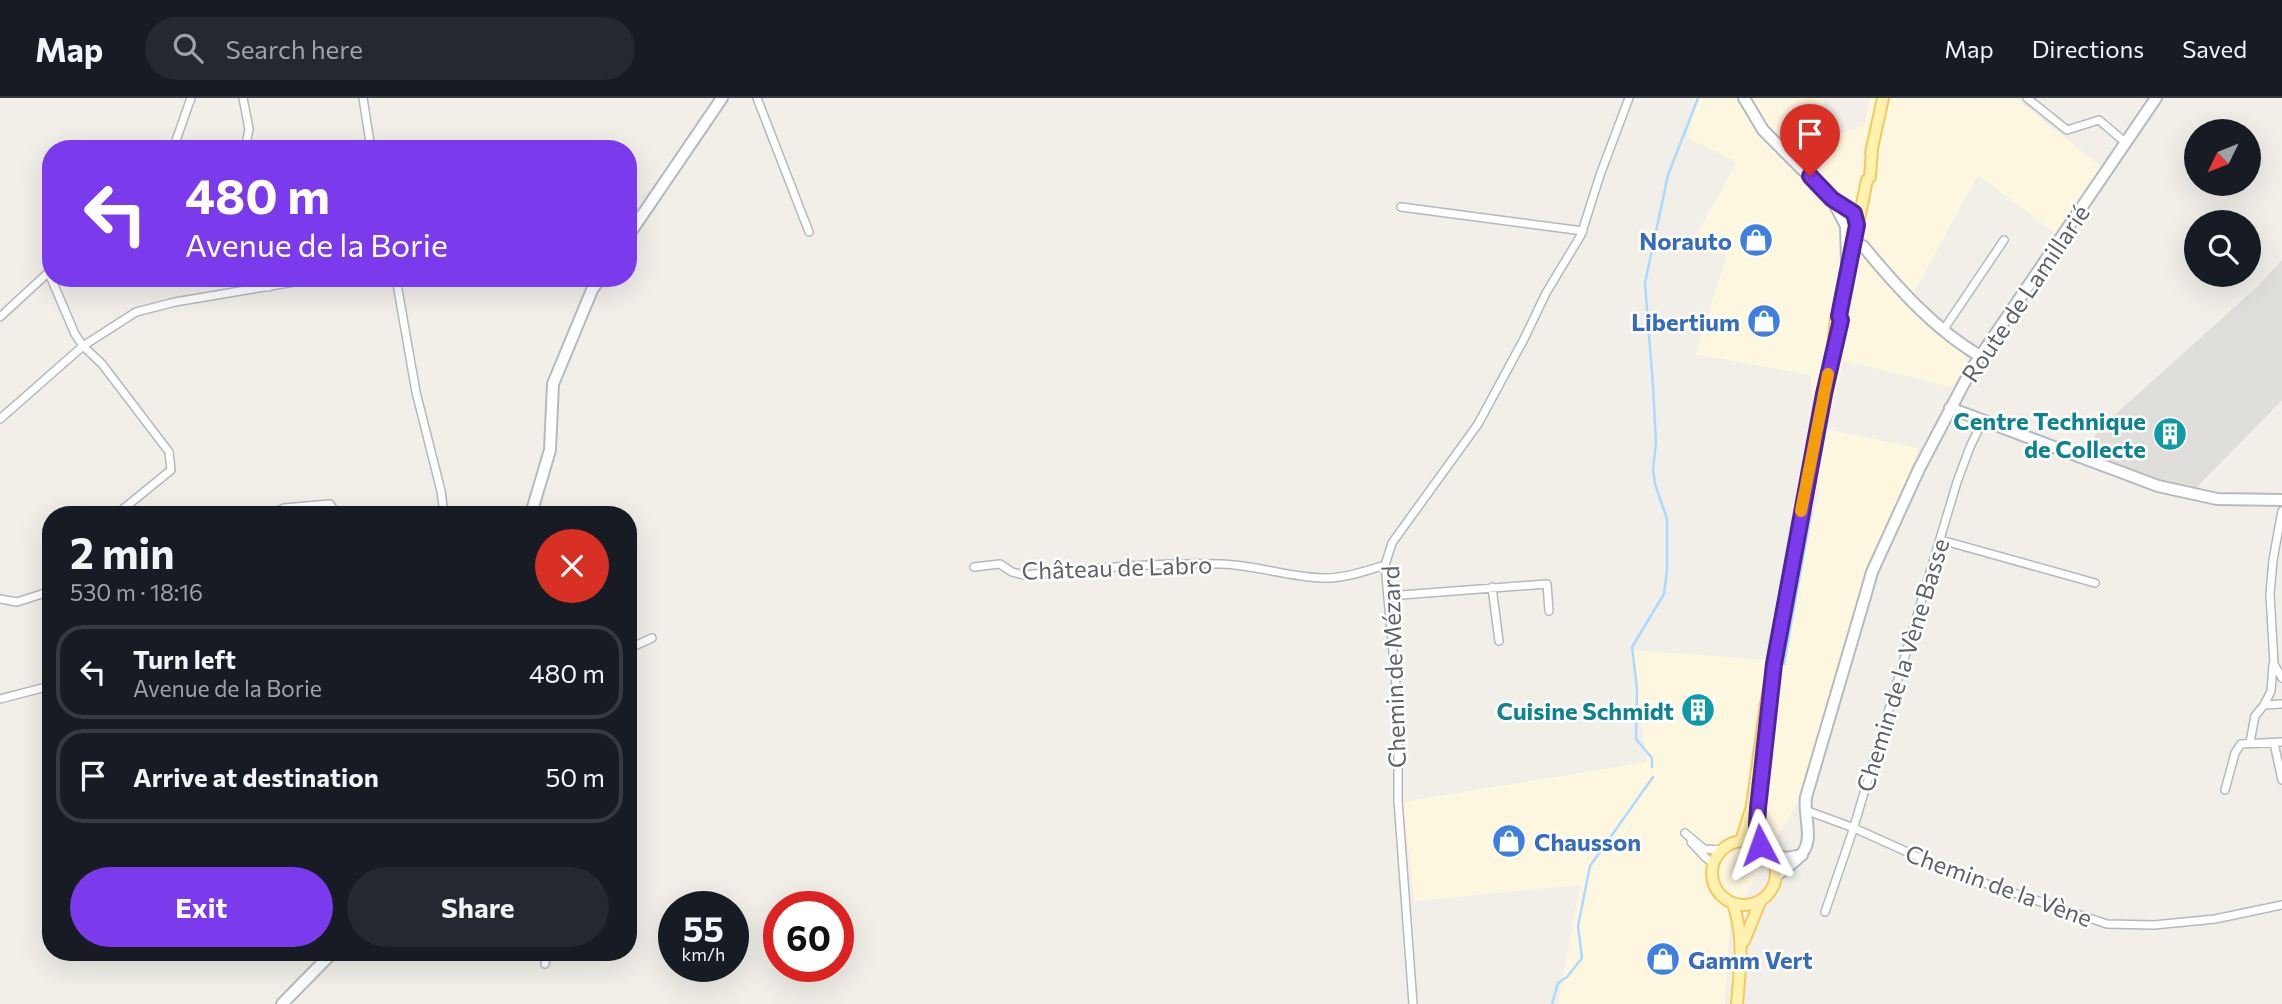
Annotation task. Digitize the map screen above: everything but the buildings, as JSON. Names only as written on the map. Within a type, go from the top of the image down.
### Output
[{"type":"main road","points":[[1741,841],[1752,806],[1763,721],[1833,348],[1836,318],[1839,316],[1867,180],[1870,177],[1872,150],[1883,98]]},
{"type":"main road","points":[[1760,845],[1758,808],[1774,664]]},
{"type":"main road","points":[[1742,947],[1760,902],[1771,891],[1777,875],[1772,856],[1760,845],[1741,841],[1723,850],[1713,863],[1713,883],[1718,891],[1733,903],[1742,905],[1760,902]]},
{"type":"main road","points":[[1733,903],[1740,924],[1742,947],[1737,1004]]},
{"type":"street","points":[[176,140],[191,98]]},
{"type":"street","points":[[243,98],[249,129],[247,140]]},
{"type":"street","points":[[363,98],[370,140]]},
{"type":"street","points":[[637,223],[722,98]]},
{"type":"street","points":[[757,98],[809,232]]},
{"type":"street","name":"Chemin de Mézard","points":[[1413,1004],[1398,800],[1398,707],[1385,565],[1392,543],[1478,424],[1546,293],[1583,231],[1600,175],[1629,98]]},
{"type":"street","points":[[1744,98],[1763,130],[1832,199],[1854,213],[1857,225]]},
{"type":"street","points":[[2026,98],[2067,130],[2099,120],[2126,143]]},
{"type":"street","name":"Route de Lamillarié","points":[[1802,855],[1809,841],[1806,797],[1872,572],[1919,469],[1980,356],[2156,98]]},
{"type":"street","points":[[1832,199],[1846,226],[1846,284]]},
{"type":"street","points":[[1401,207],[1583,231]]},
{"type":"street","points":[[1944,329],[2004,240]]},
{"type":"street","points":[[1863,246],[1898,288],[1944,329],[1980,356]]},
{"type":"street","points":[[0,317],[42,282]]},
{"type":"street","points":[[55,287],[83,346],[102,364],[169,452],[171,470],[127,506]]},
{"type":"street","points":[[0,419],[83,346],[136,312],[175,302],[269,287]]},
{"type":"street","points":[[398,287],[415,392],[443,506]]},
{"type":"street","points":[[533,506],[550,450],[553,384],[594,287]]},
{"type":"street","points":[[1950,408],[2158,486],[2217,499],[2282,500]]},
{"type":"street","name":"Chemin de la Vène Basse","points":[[1825,912],[1854,828],[1961,470],[1983,420]]},
{"type":"street","points":[[312,506],[331,506]]},
{"type":"street","points":[[2250,742],[2255,716],[2271,691],[2274,664],[2270,594],[2282,511]]},
{"type":"street","points":[[1941,540],[2095,583]]},
{"type":"street","name":"Château de Labro","points":[[974,567],[1000,564],[1012,572],[1024,575],[1138,566],[1227,564],[1325,578],[1385,565]]},
{"type":"street","points":[[1388,596],[1547,584],[1549,611]]},
{"type":"street","points":[[1493,587],[1499,641]]},
{"type":"street","points":[[0,600],[17,602],[42,594]]},
{"type":"street","points":[[637,645],[652,638]]},
{"type":"street","points":[[2274,664],[2282,678]]},
{"type":"street","points":[[0,699],[42,688]]},
{"type":"street","points":[[2264,705],[2282,704]]},
{"type":"street","points":[[2225,790],[2235,752],[2241,744],[2250,742],[2278,743],[2282,780]]},
{"type":"street","name":"Chemin de la Vène","points":[[1805,810],[1854,828],[1954,873],[2107,925],[2154,925],[2215,919],[2282,905]]},
{"type":"street","points":[[1713,863],[1685,833],[1704,849],[1723,850]]},
{"type":"street","points":[[1772,856],[1787,858],[1802,855]]},
{"type":"street","points":[[1777,875],[1802,855]]},
{"type":"street","points":[[282,1004],[325,961]]},
{"type":"shaded area","points":[[1695,98],[1824,98],[1820,121],[1837,135],[1864,125],[1870,98],[2015,98],[2103,168],[2056,234],[1978,175],[1914,292],[1968,361],[1952,387],[1844,361],[1826,429],[1919,448],[1866,579],[1801,796],[1730,922],[1725,1004],[1558,1004],[1580,885],[1415,901],[1402,802],[1647,762],[1631,650],[1784,661],[1819,490],[1811,375],[1695,354],[1727,256],[1692,243],[1737,162],[1687,138]]},
{"type":"shaded area","points":[[2282,260],[2282,400],[2196,488],[2172,484],[2086,453],[2099,429],[2257,287],[2261,287],[2261,283]]},
{"type":"waterway","points":[[1652,767],[1652,758],[1636,739],[1637,688],[1632,647],[1664,594],[1667,519],[1655,484],[1653,469],[1656,443],[1645,283],[1668,175],[1698,98]]},
{"type":"waterway","points":[[1784,664],[1811,512]]},
{"type":"waterway","points":[[1552,1004],[1558,983],[1567,977],[1582,958],[1578,926],[1590,866],[1653,777]]},
{"type":"slow traffic","points":[[1801,511],[1828,374]]},
{"type":"place","name":"Norauto","points":[[1756,240]]},
{"type":"place","name":"Libertium","points":[[1764,321]]},
{"type":"place","name":"Centre Technique de Collecte","points":[[2170,434]]},
{"type":"place","name":"Cuisine Schmidt","points":[[1698,710]]},
{"type":"place","name":"Chausson","points":[[1509,841]]},
{"type":"place","name":"Gamm Vert","points":[[1663,959]]},
{"type":"route","points":[[1760,845],[1758,808],[1774,664],[1857,225],[1854,213],[1832,199],[1810,176]]}]
